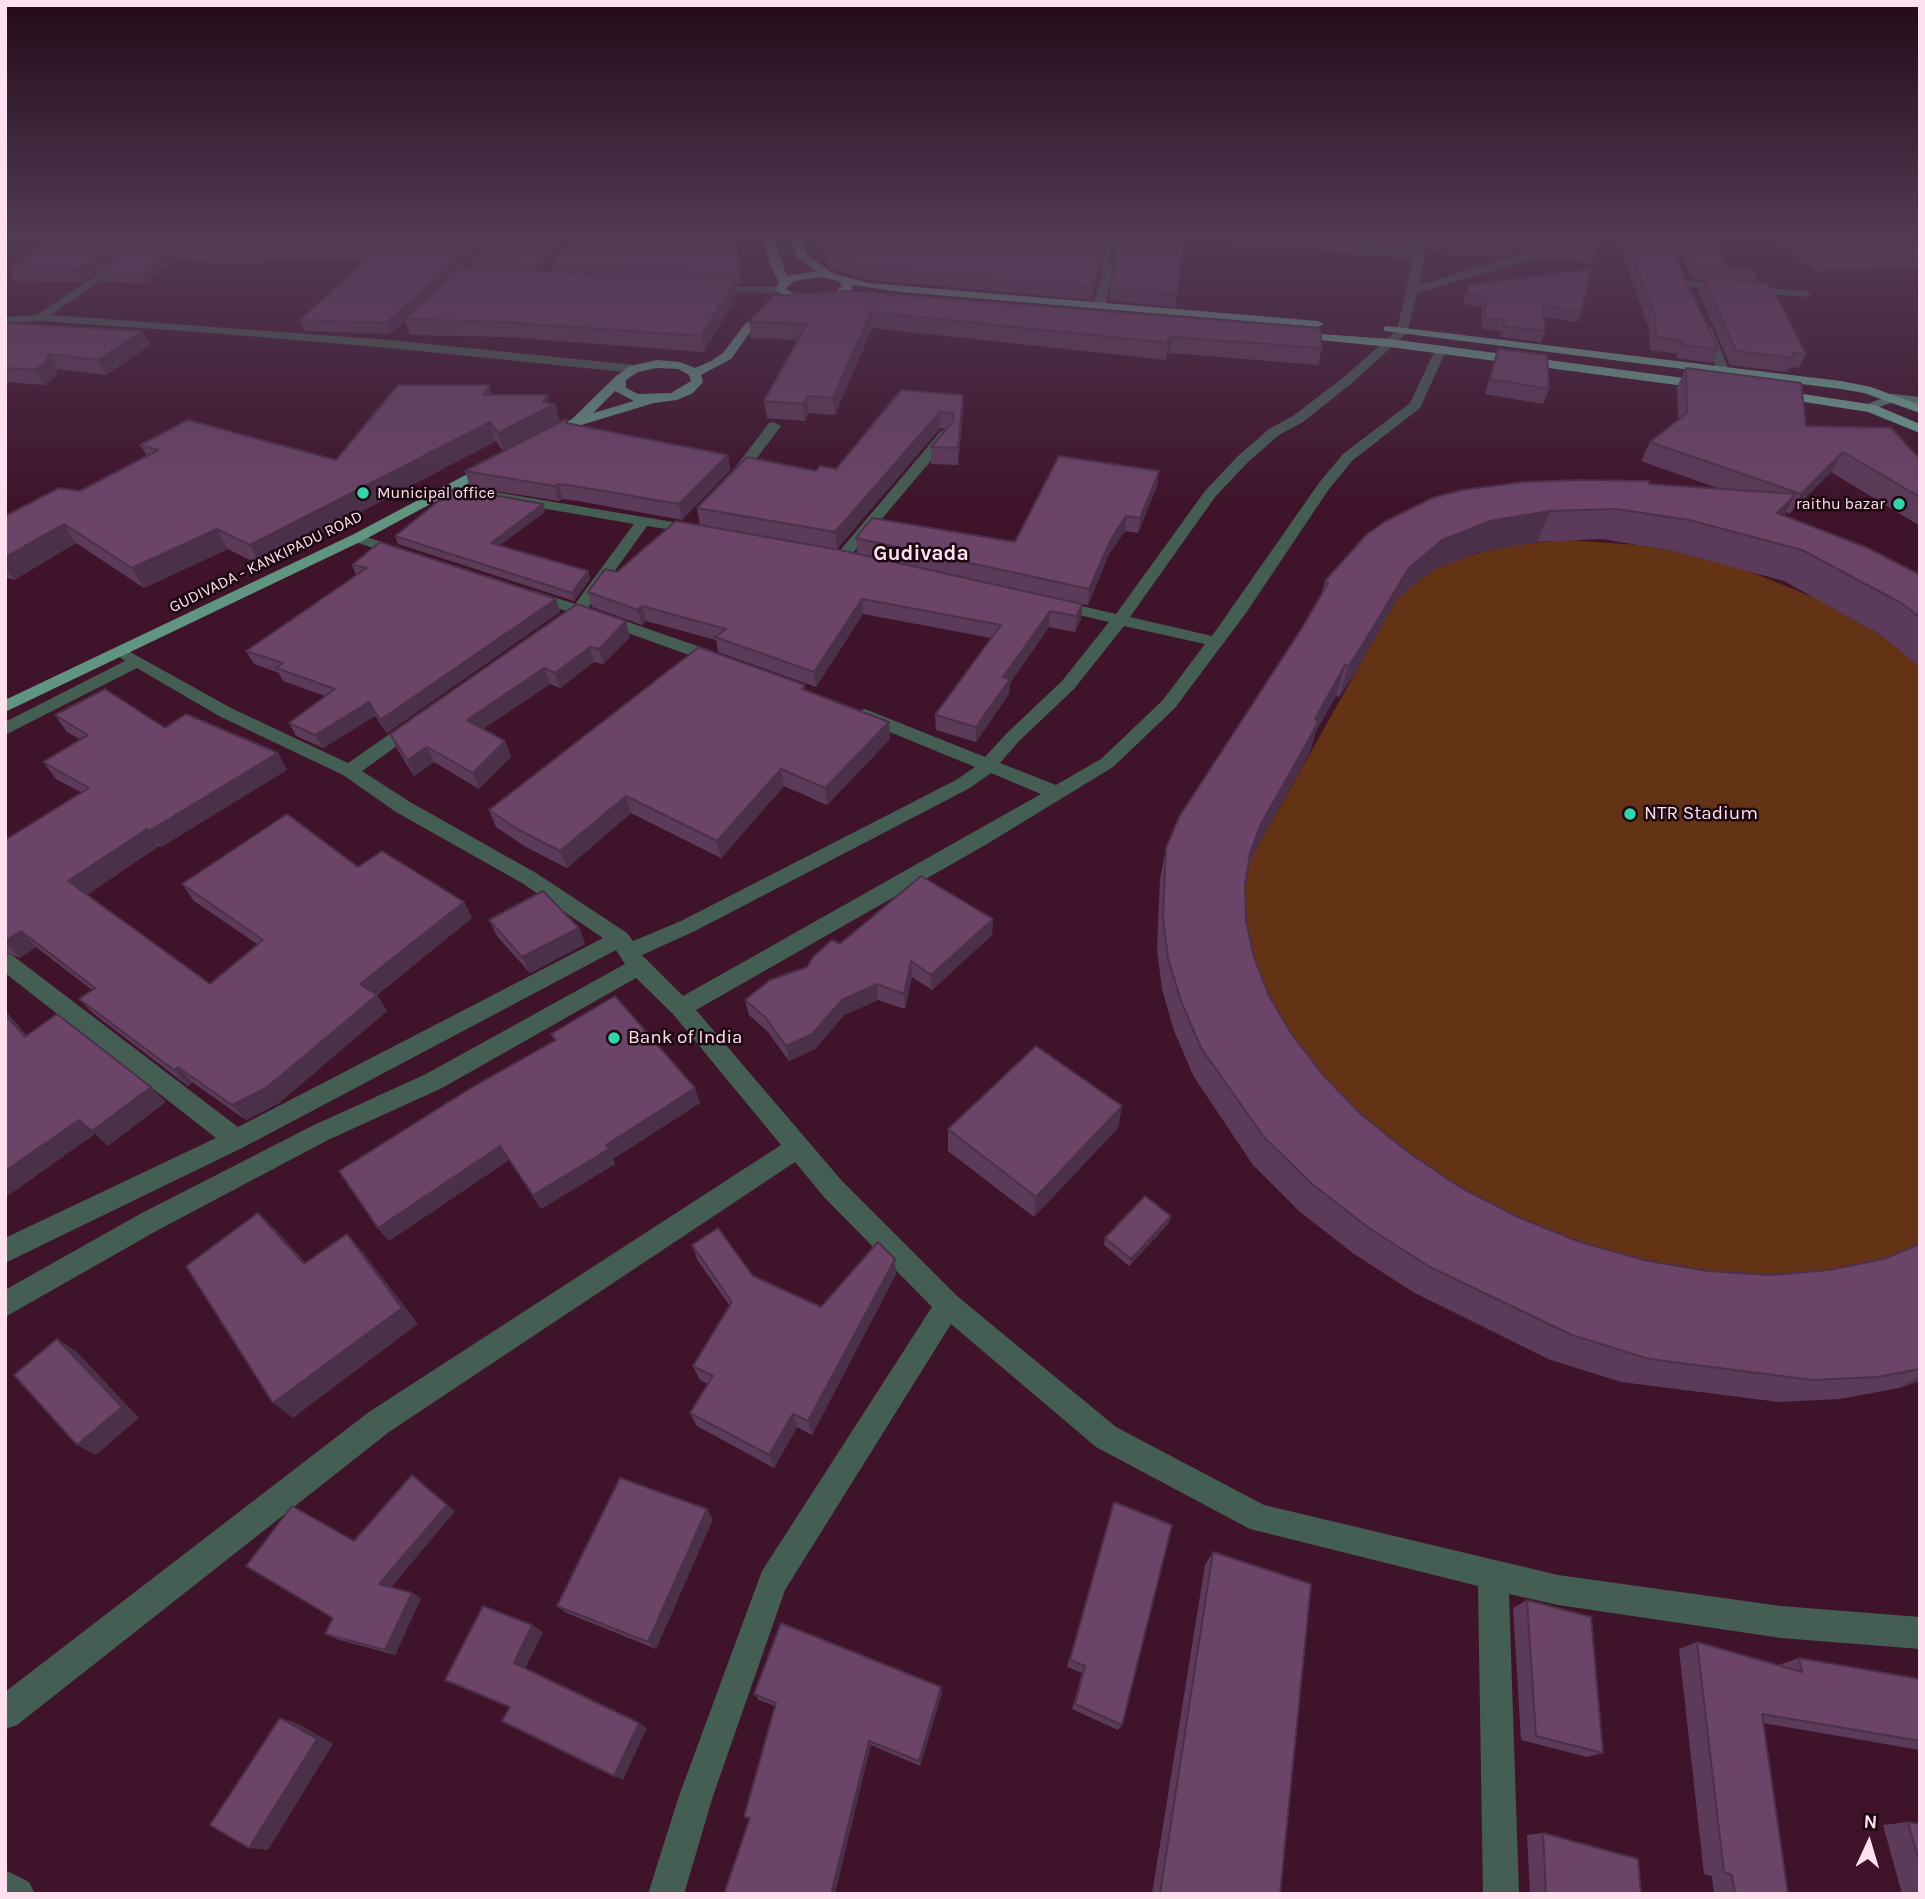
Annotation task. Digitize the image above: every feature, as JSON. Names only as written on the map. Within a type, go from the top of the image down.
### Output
[{"type":"highway","points":[[1375,328],[1721,368],[1841,385],[1893,398],[1920,409]]},
{"type":"highway","points":[[1284,335],[1390,343],[1720,387]]},
{"type":"highway","points":[[1759,392],[1866,407],[1900,418],[1920,429]]},
{"type":"main road","points":[[695,373],[727,356],[748,328]]},
{"type":"main road","points":[[576,422],[634,369],[657,364],[680,366],[695,373]]},
{"type":"main road","points":[[539,441],[576,422],[653,399],[673,397],[689,390],[696,382],[695,373]]},
{"type":"main road","points":[[620,379],[620,390],[635,397],[653,399]]},
{"type":"main road","points":[[1866,407],[1893,398],[1920,401]]},
{"type":"main road","name":"GUDIVADA - KANKIPADU ROAD","points":[[5,708],[129,657],[505,458]]},
{"type":"street","points":[[195,328],[395,340],[634,369]]},
{"type":"street","points":[[5,1251],[711,914],[962,784],[987,767],[1013,737],[1068,685],[1146,587],[1210,494],[1243,459],[1275,432],[1339,387],[1404,328]]},
{"type":"street","points":[[1705,328],[1721,368]]},
{"type":"street","points":[[681,1008],[1107,763],[1169,704],[1216,642],[1324,486],[1348,457],[1415,405],[1440,351]]},
{"type":"street","points":[[724,489],[743,469],[774,426]]},
{"type":"street","points":[[842,557],[946,434]]},
{"type":"street","points":[[449,488],[643,521],[691,523],[712,533]]},
{"type":"street","points":[[557,626],[579,610],[643,521]]},
{"type":"street","points":[[357,538],[416,558]]},
{"type":"street","points":[[515,590],[736,666]]},
{"type":"street","points":[[1041,602],[1216,642]]},
{"type":"street","points":[[5,729],[129,657],[225,712],[349,771],[403,807],[529,878],[629,953],[681,1008],[834,1189],[948,1305],[1106,1437],[1260,1519],[1558,1590],[1781,1622],[1920,1633]]},
{"type":"street","points":[[852,710],[987,767],[1057,793]]},
{"type":"street","points":[[349,771],[426,717]]},
{"type":"street","points":[[5,1304],[149,1222],[320,1133],[434,1081],[629,953]]},
{"type":"street","points":[[5,961],[236,1140]]},
{"type":"street","points":[[5,1713],[379,1422],[798,1147]]},
{"type":"street","points":[[666,1894],[696,1796],[773,1582],[948,1305]]},
{"type":"street","points":[[1493,1574],[1501,1894]]},
{"type":"street","points":[[5,1888],[17,1894]]},
{"type":"shaded area","points":[[1569,540],[1638,545],[1746,570],[1815,598],[1879,634],[1920,666],[1920,1247],[1796,1295],[1498,1243],[1260,1026],[1242,884],[1253,855],[1397,599],[1431,571],[1454,560],[1507,545]]},
{"type":"building","points":[[5,328],[142,331],[98,360],[49,354],[47,361],[35,370],[5,368]]},
{"type":"building","points":[[581,328],[706,328],[701,336]]},
{"type":"building","points":[[805,328],[864,328],[833,398],[807,396],[803,404],[764,401]]},
{"type":"building","points":[[1021,328],[1315,328],[1320,328],[1322,348],[1172,337],[1168,338],[1168,343]]},
{"type":"building","points":[[1517,328],[1545,328],[1545,331]]},
{"type":"building","points":[[1656,328],[1708,328],[1718,349],[1683,345],[1683,341],[1656,337]]},
{"type":"building","points":[[1726,328],[1793,328],[1806,354],[1793,353],[1794,358],[1736,351]]},
{"type":"building","points":[[1498,349],[1547,355],[1549,389],[1490,379]]},
{"type":"building","points":[[1686,368],[1801,383],[1806,426],[1891,428],[1920,459],[1920,497],[1843,452],[1801,494],[1650,442],[1687,413]]},
{"type":"building","points":[[398,385],[489,385],[483,395],[547,395],[543,402],[555,404],[498,433],[490,422],[250,545],[217,529],[132,568],[64,524],[5,557],[5,516],[59,488],[80,491],[158,450],[140,445],[188,420],[336,460]]},
{"type":"building","points":[[901,390],[963,395],[958,448],[931,447],[954,420],[953,413],[940,412],[835,532],[697,508],[747,457],[816,471],[820,466],[836,469]]},
{"type":"building","points":[[566,419],[566,423],[728,455],[679,504],[465,471]]},
{"type":"building","points":[[1059,456],[1159,471],[1140,518],[1126,516],[1111,539],[1089,589],[856,538],[872,518],[1015,542]]},
{"type":"building","points":[[1649,481],[1649,484],[1796,494],[1777,513],[1868,548],[1920,575],[1920,617],[1901,603],[1802,550],[1689,520],[1616,509],[1550,511],[1490,521],[1442,540],[1408,569],[1349,666],[1345,665],[1315,719],[1319,721],[1261,824],[1250,853],[1245,886],[1246,920],[1254,957],[1269,996],[1293,1036],[1324,1076],[1362,1115],[1408,1152],[1460,1187],[1518,1217],[1580,1242],[1644,1260],[1708,1271],[1771,1275],[1829,1270],[1883,1259],[1920,1244],[1920,1369],[1877,1377],[1813,1380],[1649,1359],[1572,1335],[1430,1267],[1369,1228],[1312,1184],[1264,1137],[1201,1048],[1181,1001],[1168,958],[1163,919],[1166,848],[1179,817],[1302,628],[1328,583],[1325,581],[1367,534],[1386,521],[1432,498],[1462,490],[1523,482]]},
{"type":"building","points":[[455,488],[543,504],[491,543],[588,571],[572,593],[395,536]]},
{"type":"building","points":[[676,521],[840,550],[1082,604],[1077,616],[1050,611],[1003,677],[1010,679],[976,727],[935,715],[1001,625],[862,599],[814,672],[715,637],[726,629],[642,606],[638,610],[588,592],[605,569],[617,572]]},
{"type":"building","points":[[380,542],[556,599],[380,720],[369,702],[315,735],[289,723],[335,689],[276,668],[283,663],[246,651],[367,568],[352,565]]},
{"type":"building","points":[[577,604],[626,621],[599,649],[590,647],[555,673],[544,668],[467,720],[505,741],[473,773],[427,747],[407,760],[390,734]]},
{"type":"building","points":[[699,647],[805,685],[802,689],[889,722],[825,788],[781,769],[717,841],[626,796],[560,851],[517,829],[489,810]]},
{"type":"building","points":[[105,689],[165,728],[186,714],[278,753],[149,831],[147,829],[68,881],[210,984],[263,940],[182,884],[287,814],[358,867],[382,851],[464,902],[360,984],[377,995],[266,1088],[232,1105],[178,1067],[174,1070],[79,999],[95,988],[21,931],[5,941],[5,840],[89,788],[43,762],[88,735],[55,715]]},
{"type":"building","points":[[921,876],[993,919],[931,975],[911,961],[904,994],[877,984],[842,1000],[812,1034],[786,1046],[765,1017],[745,1000],[770,980],[807,967],[813,957],[832,940],[840,944]]},
{"type":"building","points":[[543,891],[579,928],[522,957],[489,920]]},
{"type":"building","points":[[615,996],[695,1088],[606,1145],[609,1149],[533,1195],[500,1146],[378,1228],[339,1171],[471,1088],[556,1040],[551,1034]]},
{"type":"building","points":[[5,1014],[25,1037],[57,1014],[151,1087],[92,1131],[79,1120],[5,1171]]},
{"type":"building","points":[[1036,1046],[1122,1106],[1036,1197],[948,1129]]},
{"type":"building","points":[[1145,1196],[1171,1216],[1131,1259],[1105,1238]]},
{"type":"building","points":[[258,1213],[304,1264],[347,1234],[402,1308],[273,1403],[186,1266]]},
{"type":"building","points":[[718,1228],[753,1276],[821,1307],[878,1242],[895,1259],[808,1421],[793,1414],[769,1455],[690,1413],[713,1376],[693,1366],[732,1302],[692,1245]]},
{"type":"building","points":[[57,1339],[122,1407],[77,1445],[14,1375]]},
{"type":"building","points":[[412,1475],[447,1505],[379,1584],[412,1593],[385,1650],[325,1634],[333,1618],[246,1566],[292,1506],[354,1541]]},
{"type":"building","points":[[620,1478],[707,1509],[648,1642],[557,1606]]},
{"type":"building","points":[[1114,1502],[1172,1525],[1122,1725],[1075,1704],[1085,1666],[1070,1660]]},
{"type":"building","points":[[1213,1552],[1311,1584],[1280,1894],[1160,1894]]},
{"type":"building","points":[[1527,1600],[1591,1617],[1603,1753],[1536,1736]]},
{"type":"building","points":[[483,1606],[532,1625],[514,1663],[639,1723],[614,1776],[502,1721],[510,1707],[445,1680]]},
{"type":"building","points":[[781,1623],[941,1687],[919,1761],[869,1741],[831,1894],[724,1894],[750,1818],[744,1817],[776,1703],[754,1694]]},
{"type":"building","points":[[1697,1642],[1802,1672],[1799,1658],[1920,1679],[1920,1741],[1762,1714],[1788,1894],[1735,1894],[1732,1875],[1724,1872]]},
{"type":"building","points":[[280,1718],[317,1739],[249,1848],[210,1825]]},
{"type":"building","points":[[1908,1822],[1920,1824],[1920,1864]]},
{"type":"building","points":[[1543,1833],[1638,1859],[1641,1894],[1546,1894]]},
{"type":"place","name":"Municipal office","points":[[363,493]]},
{"type":"place","name":"raithu bazar","points":[[1899,504]]},
{"type":"place","name":"NTR Stadium","points":[[1630,814]]},
{"type":"place","name":"Bank of India","points":[[614,1038]]},
{"type":"district","name":"Gudivada","points":[[921,554]]}]
